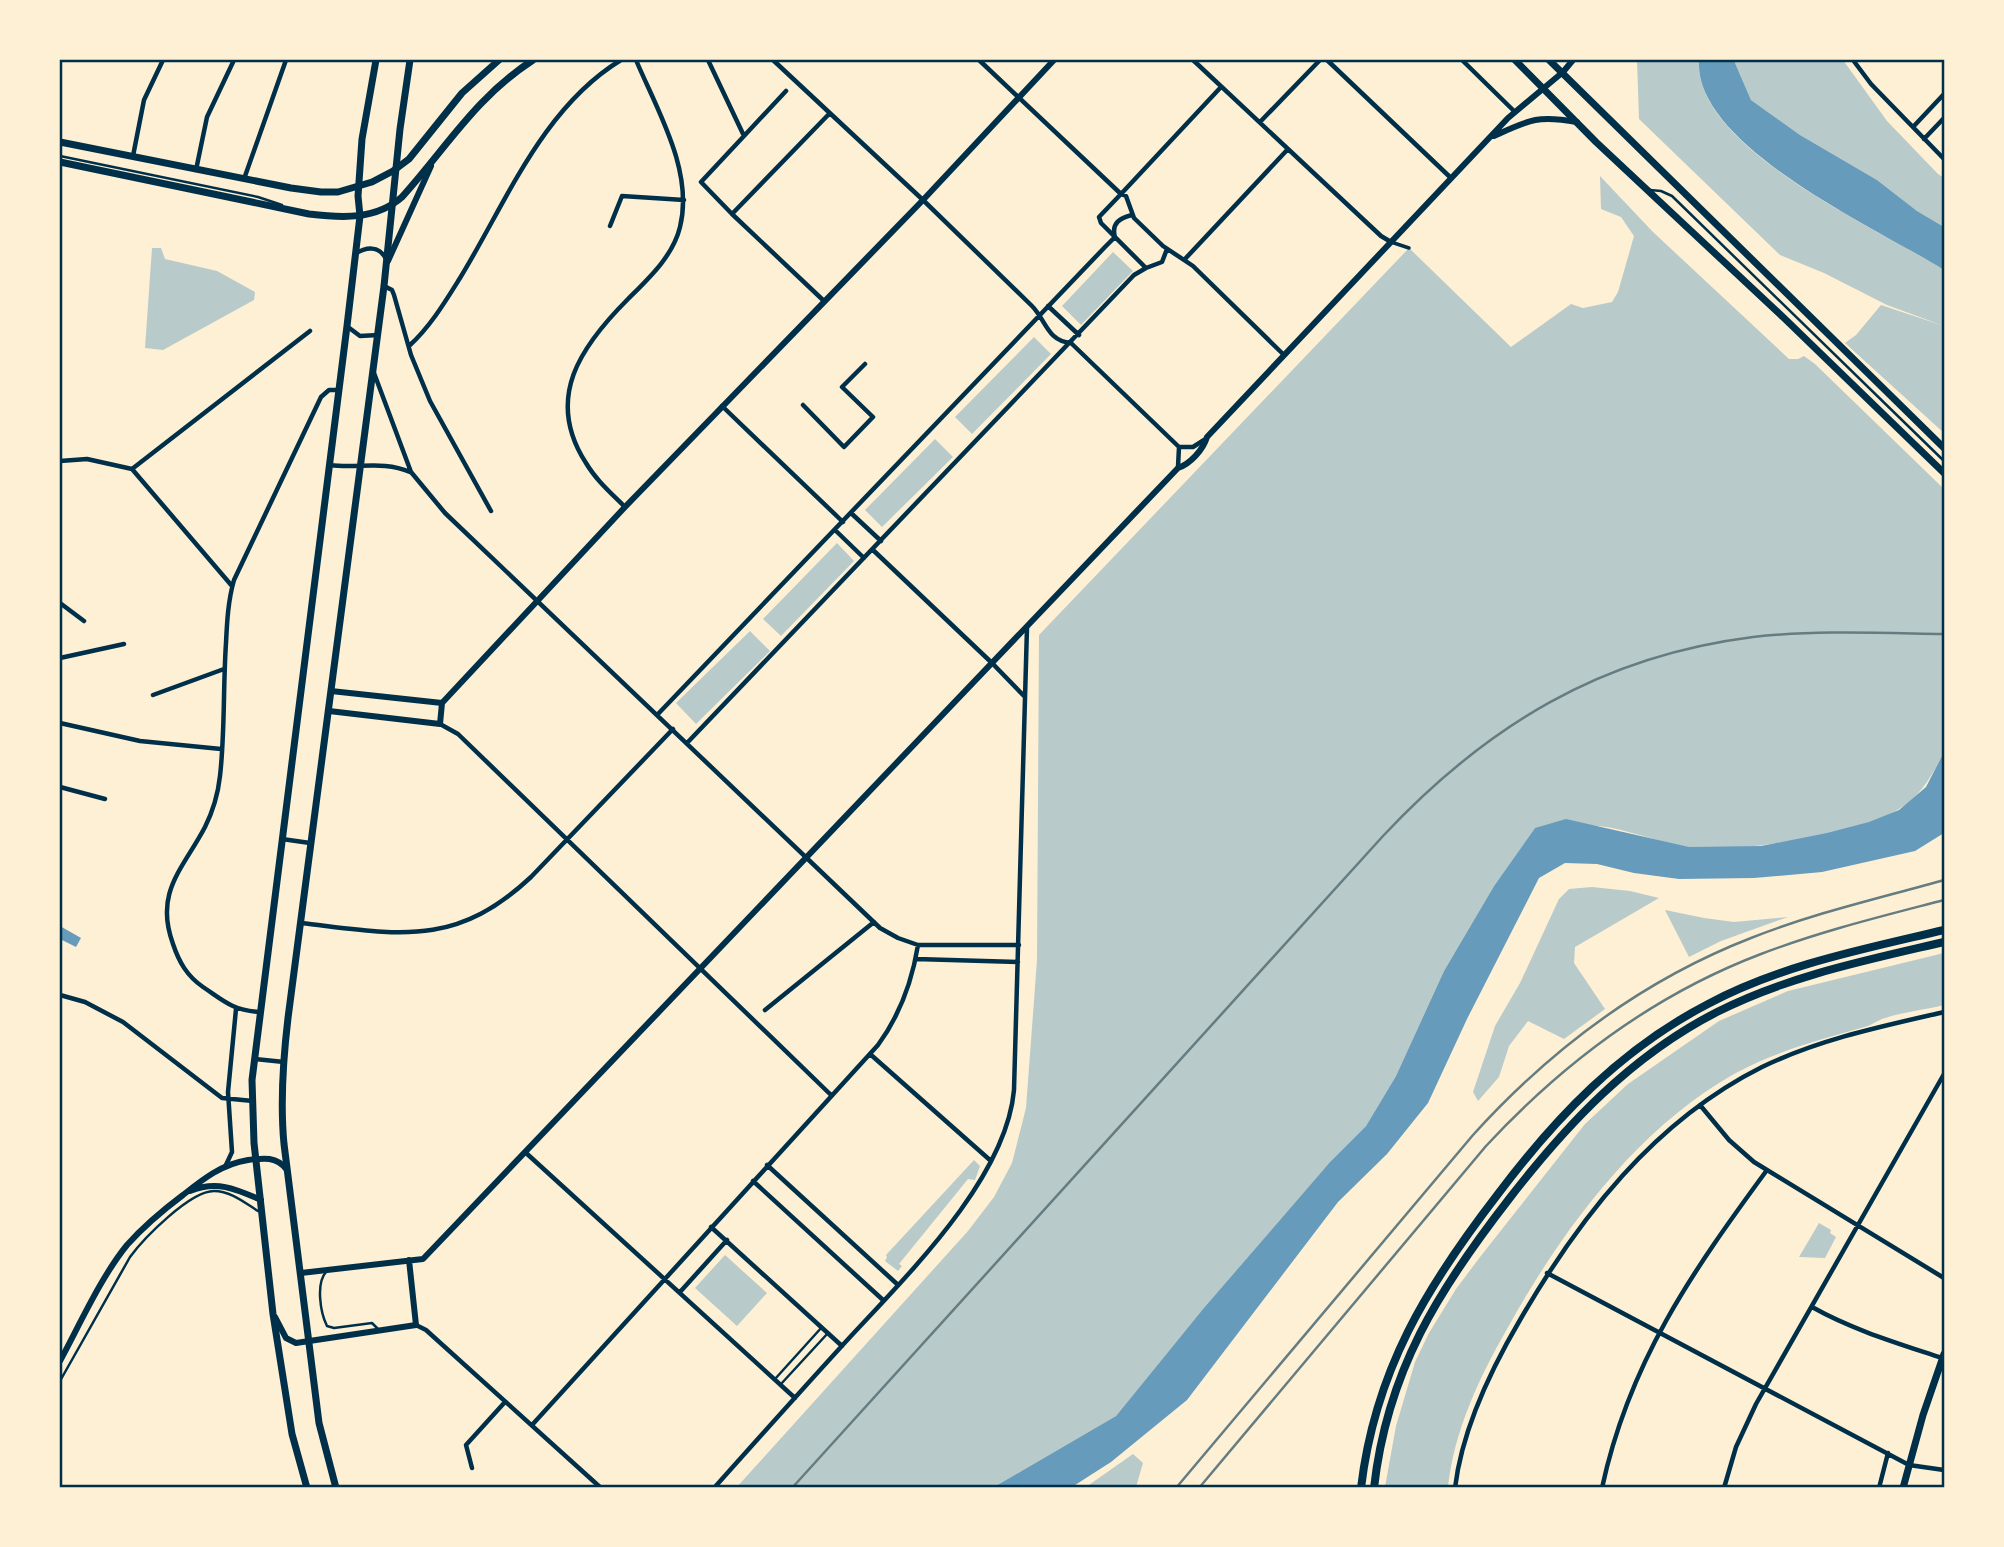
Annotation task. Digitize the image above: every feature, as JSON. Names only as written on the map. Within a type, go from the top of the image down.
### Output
[{"type":"highway","points":[[1361,1488],[1383,1390],[1420,1306],[1447,1262],[1504,1185],[1582,1095],[1643,1043],[1721,997],[1798,967],[1944,930]]},
{"type":"highway","points":[[1374,1488],[1394,1393],[1413,1346],[1434,1306],[1468,1252],[1525,1179],[1595,1099],[1673,1038],[1734,1004],[1820,973],[1944,942]]},
{"type":"main road","points":[[307,1488],[292,1434],[274,1314],[256,1159],[254,1059],[340,390],[360,216],[359,186],[364,123],[376,60]]},
{"type":"main road","points":[[336,1487],[319,1423],[300,1273],[282,1115],[284,1062],[378,335],[410,60]]},
{"type":"main road","points":[[60,142],[326,193],[359,186],[397,169],[415,152],[468,86],[499,60]]},
{"type":"main road","points":[[60,162],[300,212],[326,216],[360,216],[393,204],[432,163],[481,102],[533,60]]},
{"type":"main road","points":[[1515,60],[1646,190],[1784,318],[1944,473]]},
{"type":"main road","points":[[1549,60],[1944,448]]},
{"type":"main road","points":[[1903,1488],[1943,1356]]},
{"type":"street","points":[[132,157],[144,100],[163,60]]},
{"type":"street","points":[[196,170],[207,117],[234,60]]},
{"type":"street","points":[[244,179],[286,60]]},
{"type":"street","points":[[409,346],[425,329],[456,284],[548,130],[585,87],[621,60]]},
{"type":"street","points":[[625,507],[594,476],[578,449],[569,413],[570,386],[576,365],[590,341],[666,258],[680,228],[684,200],[679,165],[636,60]]},
{"type":"street","points":[[708,60],[744,136]]},
{"type":"street","points":[[300,1273],[423,1259],[1178,468],[1179,447],[1070,343],[1061,342],[1052,335],[1045,328],[1040,314],[773,60]]},
{"type":"street","points":[[979,60],[1129,199],[1132,215],[1167,249],[1185,259],[1284,356]]},
{"type":"street","points":[[440,724],[442,703],[536,600],[923,200],[1054,60]]},
{"type":"street","points":[[1193,60],[1391,242],[1409,248]]},
{"type":"street","points":[[1260,122],[1320,60]]},
{"type":"street","points":[[1327,60],[1451,178]]},
{"type":"street","points":[[1462,60],[1514,111]]},
{"type":"street","points":[[1179,447],[1193,447],[1207,437],[1514,111],[1545,88],[1573,60]]},
{"type":"street","points":[[1853,60],[1871,83],[1944,159]]},
{"type":"street","points":[[1146,268],[1099,217],[1221,87]]},
{"type":"street","points":[[786,91],[701,182],[824,301]]},
{"type":"street","points":[[1913,127],[1944,93]]},
{"type":"street","points":[[732,214],[829,113]]},
{"type":"street","points":[[1492,137],[1537,118],[1578,122]]},
{"type":"street","points":[[1924,139],[1944,118]]},
{"type":"street","points":[[1185,259],[1288,149]]},
{"type":"street","points":[[387,263],[432,163]]},
{"type":"street","points":[[610,226],[622,196],[684,200]]},
{"type":"street","points":[[1115,237],[1115,224],[1132,215]]},
{"type":"street","points":[[658,714],[1115,237]]},
{"type":"street","points":[[355,254],[364,249],[376,249],[384,254],[387,263]]},
{"type":"street","points":[[687,743],[1134,275],[1162,262],[1167,249]]},
{"type":"street","points":[[384,286],[394,295],[409,346],[430,401],[491,511]]},
{"type":"street","points":[[1048,306],[1079,335]]},
{"type":"street","points":[[347,326],[360,336],[378,335]]},
{"type":"street","points":[[132,469],[310,331]]},
{"type":"street","points":[[803,405],[844,447],[873,417],[842,387],[865,364]]},
{"type":"street","points":[[373,369],[411,472],[445,513],[874,922],[898,938],[918,945],[1018,945]]},
{"type":"street","points":[[259,1012],[236,1009],[188,974],[175,950],[167,917],[167,900],[173,880],[214,807],[220,772],[228,607],[232,586],[313,414],[326,392],[340,390]]},
{"type":"street","points":[[722,405],[843,522]]},
{"type":"street","points":[[1178,468],[1191,460],[1205,444],[1207,437]]},
{"type":"street","points":[[60,461],[87,459],[132,469],[232,586]]},
{"type":"street","points":[[330,465],[387,465],[411,472]]},
{"type":"street","points":[[851,513],[881,541]]},
{"type":"street","points":[[835,530],[864,558]]},
{"type":"street","points":[[873,550],[1026,698]]},
{"type":"street","points":[[60,603],[85,621]]},
{"type":"street","points":[[714,1488],[883,1300],[961,1208],[991,1161],[1007,1129],[1014,1098],[1027,627]]},
{"type":"street","points":[[60,658],[124,643]]},
{"type":"street","points":[[153,695],[225,669]]},
{"type":"street","points":[[331,691],[442,703]]},
{"type":"street","points":[[329,711],[440,724],[458,734],[831,1095]]},
{"type":"street","points":[[60,723],[140,741],[221,749]]},
{"type":"street","points":[[301,923],[403,934],[424,933],[481,914],[508,897],[568,839],[673,729]]},
{"type":"street","points":[[60,787],[105,799]]},
{"type":"street","points":[[282,839],[311,843]]},
{"type":"street","points":[[765,1010],[874,922]]},
{"type":"street","points":[[532,1425],[870,1054],[897,1018],[918,945]]},
{"type":"street","points":[[916,959],[1018,962]]},
{"type":"street","points":[[60,995],[85,1002],[123,1023],[222,1098],[253,1101]]},
{"type":"street","points":[[225,1167],[232,1152],[228,1100],[236,1009]]},
{"type":"street","points":[[1455,1488],[1463,1449],[1487,1384],[1506,1344],[1548,1273],[1609,1189],[1658,1141],[1700,1105],[1750,1074],[1786,1057],[1855,1033],[1941,1012],[1944,1017]]},
{"type":"street","points":[[870,1054],[991,1161]]},
{"type":"street","points":[[254,1059],[284,1062]]},
{"type":"street","points":[[1724,1488],[1742,1432],[1765,1387],[1944,1074]]},
{"type":"street","points":[[1700,1105],[1732,1144],[1767,1170],[1944,1278]]},
{"type":"street","points":[[525,1152],[795,1398]]},
{"type":"street","points":[[60,1361],[122,1252],[146,1224],[199,1181],[225,1167],[256,1159],[273,1159],[281,1163],[288,1172]]},
{"type":"street","points":[[767,1165],[897,1284]]},
{"type":"street","points":[[1602,1488],[1619,1419],[1659,1331],[1697,1268],[1767,1170]]},
{"type":"street","points":[[752,1181],[883,1300]]},
{"type":"street","points":[[185,1193],[205,1186],[220,1185],[261,1200]]},
{"type":"street","points":[[711,1227],[842,1346]]},
{"type":"street","points":[[680,1292],[727,1240]]},
{"type":"street","points":[[409,1260],[416,1325]]},
{"type":"street","points":[[1548,1273],[1909,1465],[1944,1470]]},
{"type":"street","points":[[1812,1307],[1842,1324],[1943,1356]]},
{"type":"street","points":[[274,1314],[288,1339],[296,1343],[416,1325],[426,1330],[601,1488]]},
{"type":"street","points":[[1934,1381],[1944,1384]]},
{"type":"street","points":[[472,1468],[466,1446],[505,1402]]},
{"type":"street","points":[[1879,1488],[1888,1453]]},
{"type":"lane","points":[[60,156],[258,197],[300,212]]},
{"type":"lane","points":[[1646,190],[1661,191],[1672,196],[1944,461]]},
{"type":"lane","points":[[60,1381],[125,1264],[138,1246],[177,1210],[200,1194],[218,1191],[263,1214]]},
{"type":"lane","points":[[329,1270],[320,1281],[327,1325],[334,1328],[372,1323],[379,1330]]},
{"type":"lane","points":[[775,1379],[822,1327]]},
{"type":"lane","points":[[781,1384],[828,1333]]},
{"type":"shaded area","points":[[1637,60],[1699,60],[1705,93],[1726,124],[1757,155],[1837,209],[1944,270],[1944,326],[1887,305],[1824,273],[1780,255],[1639,119]]},
{"type":"shaded area","points":[[1736,60],[1843,60],[1887,121],[1944,178],[1944,227],[1917,211],[1877,180],[1800,135],[1751,100]]},
{"type":"shaded area","points":[[1600,176],[1653,232],[1789,359],[1804,356],[1815,364],[1944,489],[1944,752],[1931,776],[1907,803],[1880,818],[1826,834],[1764,845],[1734,848],[1687,847],[1599,826],[1535,828],[1494,886],[1444,971],[1396,1076],[1366,1126],[1330,1162],[1203,1309],[1116,1416],[994,1487],[736,1488],[968,1231],[994,1197],[1012,1163],[1026,1108],[1037,960],[1039,635],[1409,248],[1511,347],[1571,304],[1583,308],[1612,302],[1618,292],[1634,236],[1621,217],[1601,209]]},
{"type":"shaded area","points":[[152,248],[161,248],[165,259],[217,271],[255,292],[254,300],[163,350],[145,348]]},
{"type":"shaded area","points":[[1113,252],[1133,271],[1081,325],[1062,306]]},
{"type":"shaded area","points":[[1881,305],[1944,326],[1944,433],[1845,343],[1856,335]]},
{"type":"shaded area","points":[[1034,337],[1051,354],[972,434],[955,417]]},
{"type":"shaded area","points":[[935,439],[953,457],[882,527],[865,510]]},
{"type":"shaded area","points":[[837,543],[854,561],[781,636],[763,619]]},
{"type":"shaded area","points":[[750,631],[770,651],[696,724],[676,703]]},
{"type":"shaded area","points":[[1592,887],[1630,891],[1659,898],[1575,947],[1574,963],[1605,1009],[1564,1039],[1528,1021],[1509,1046],[1499,1077],[1478,1101],[1473,1092],[1495,1026],[1520,983],[1559,899],[1569,889]]},
{"type":"shaded area","points":[[1665,910],[1734,922],[1788,917],[1721,941],[1689,957]]},
{"type":"shaded area","points":[[1944,953],[1944,1005],[1880,1020],[1783,1052],[1750,1066],[1698,1097],[1633,1154],[1604,1186],[1551,1256],[1497,1348],[1469,1405],[1456,1446],[1448,1487],[1385,1487],[1396,1426],[1415,1362],[1429,1333],[1456,1289],[1585,1124],[1628,1084],[1719,1021],[1788,991]]},
{"type":"shaded area","points":[[974,1160],[980,1166],[975,1180],[968,1179],[899,1264],[902,1266],[898,1271],[885,1261],[886,1255]]},
{"type":"shaded area","points":[[1819,1223],[1831,1230],[1830,1233],[1836,1237],[1825,1258],[1799,1257]]},
{"type":"shaded area","points":[[725,1255],[767,1293],[737,1326],[695,1288]]},
{"type":"shaded area","points":[[1133,1454],[1143,1463],[1136,1487],[1086,1487]]},
{"type":"water","points":[[1699,60],[1736,60],[1751,100],[1800,135],[1877,180],[1917,211],[1944,227],[1944,270],[1837,209],[1757,154],[1726,124],[1705,92]]},
{"type":"water","points":[[1944,752],[1944,833],[1915,851],[1822,872],[1754,878],[1679,879],[1634,873],[1597,864],[1565,863],[1539,878],[1467,1019],[1428,1103],[1387,1154],[1338,1202],[1187,1400],[1111,1462],[1072,1487],[994,1487],[1116,1416],[1203,1309],[1330,1162],[1366,1126],[1396,1076],[1444,971],[1494,886],[1535,828],[1566,819],[1689,847],[1761,846],[1827,833],[1869,822],[1899,810],[1926,787]]},
{"type":"water","points":[[60,926],[81,938],[76,947],[60,939]]},
{"type":"railway","points":[[792,1488],[1383,836],[1463,761],[1550,702],[1596,679],[1698,646],[1801,633],[1944,634]]},
{"type":"railway","points":[[1176,1488],[1473,1135],[1534,1074],[1567,1046],[1636,996],[1711,955],[1799,921],[1944,880]]},
{"type":"railway","points":[[1199,1488],[1486,1146],[1516,1115],[1579,1059],[1647,1011],[1683,989],[1721,971],[1806,938],[1944,900]]}]
